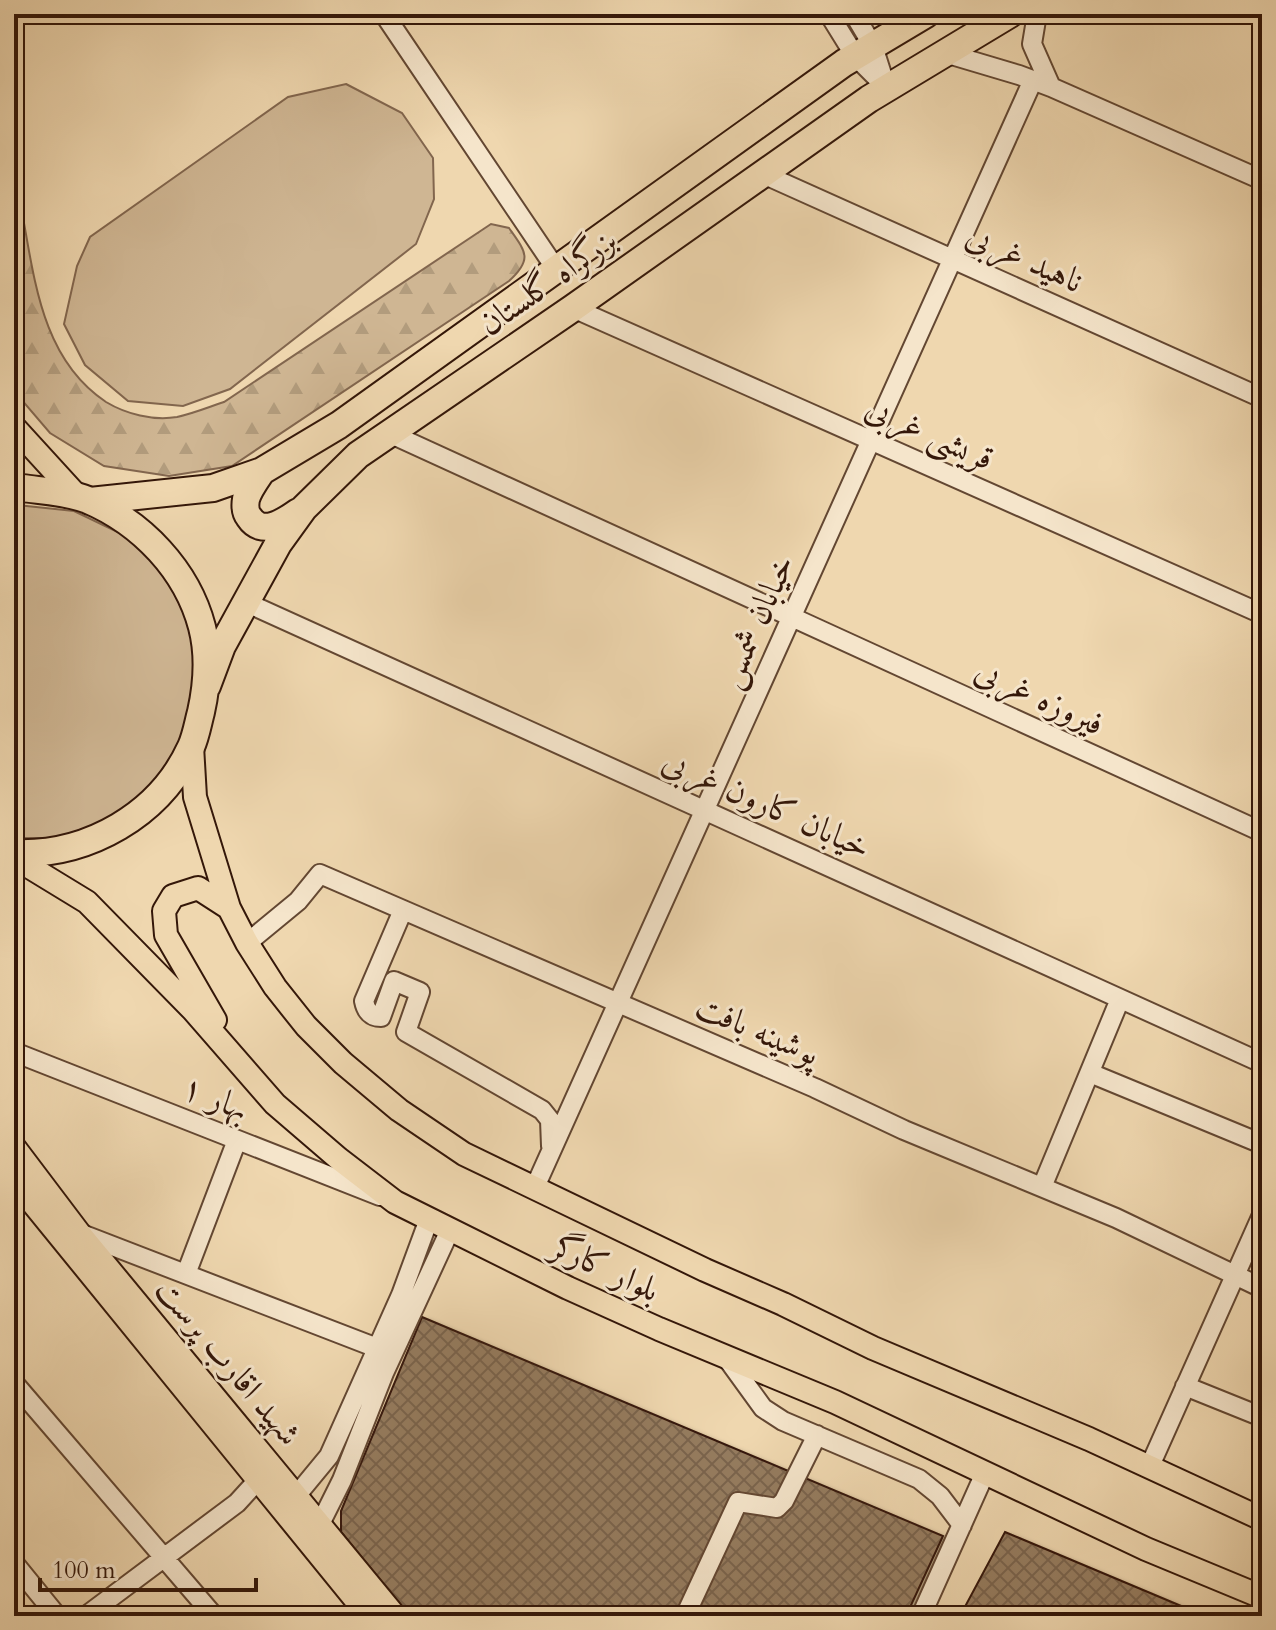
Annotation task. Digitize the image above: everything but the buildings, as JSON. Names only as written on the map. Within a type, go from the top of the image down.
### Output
[{"type":"highway","name":"بزرگراه گلستان","points":[[83,498],[213,488],[262,471],[339,425],[864,51],[926,14]]},
{"type":"highway","name":"بزرگراه گلستان","points":[[207,686],[222,646],[278,544],[304,508],[358,455],[887,88],[1010,14]]},
{"type":"highway","points":[[262,471],[246,499],[246,513],[252,522],[262,527],[273,526],[304,508]]},
{"type":"highway","points":[[14,490],[22,488],[83,498],[141,530],[180,574],[203,628],[207,686],[192,746],[166,788],[130,821],[87,844],[39,854],[14,853]]},
{"type":"main road","points":[[14,427],[83,498]]},
{"type":"main road","name":"بلوار کارگر","points":[[192,746],[195,797],[229,908],[247,943],[275,987],[306,1026],[343,1063],[399,1110],[464,1154],[873,1348],[1089,1439],[1262,1519]]},
{"type":"main road","name":"بلوار کارگر","points":[[14,861],[28,866],[87,902],[193,1010],[275,1104],[395,1202],[568,1288],[835,1402],[1146,1549],[1262,1597]]},
{"type":"main road","points":[[229,908],[198,888],[173,896],[164,911],[166,935],[240,1063]]},
{"type":"main road","name":"شهید اقارب پرست","points":[[14,1147],[79,1233],[395,1616]]},
{"type":"main road","name":"شهید اقارب پرست","points":[[14,1180],[369,1616]]},
{"type":"street","points":[[384,14],[556,269]]},
{"type":"street","points":[[829,14],[864,51],[887,88]]},
{"type":"street","points":[[854,14],[864,51]]},
{"type":"street","points":[[1037,14],[1033,22],[1032,44],[1042,84]]},
{"type":"street","points":[[945,53],[1042,84],[1262,180]]},
{"type":"street","name":"خیابان شمس","points":[[535,1187],[953,259],[1042,84]]},
{"type":"street","name":"ناهید غربی","points":[[763,174],[1262,398]]},
{"type":"street","name":"قریشی غربی","points":[[573,308],[1262,614]]},
{"type":"street","name":"فیروزه غربی","points":[[389,433],[1262,832]]},
{"type":"street","name":"خیابان کارون غربی","points":[[245,602],[1262,1063]]},
{"type":"street","name":"پوشینه بافت","points":[[247,943],[298,901],[320,874],[1116,1218],[1262,1288]]},
{"type":"street","points":[[403,910],[364,1001],[365,1008],[381,1017],[394,981],[420,992],[406,1032],[542,1110],[550,1120],[551,1152]]},
{"type":"street","points":[[1042,1187],[1120,999]]},
{"type":"street","name":"بهار ۱","points":[[14,1052],[395,1202]]},
{"type":"street","points":[[1090,1073],[1262,1144]]},
{"type":"street","points":[[186,1274],[237,1140]]},
{"type":"street","points":[[1149,1468],[1262,1215]]},
{"type":"street","points":[[296,1496],[329,1456],[401,1295],[429,1219]]},
{"type":"street","points":[[320,1524],[342,1480],[384,1373],[450,1230]]},
{"type":"street","points":[[79,1233],[377,1348]]},
{"type":"street","points":[[726,1357],[763,1408],[783,1421],[919,1479],[940,1496],[962,1525]]},
{"type":"street","points":[[14,1383],[214,1616]]},
{"type":"street","points":[[1185,1386],[1262,1417]]},
{"type":"street","points":[[685,1616],[738,1502],[777,1508],[784,1501],[817,1435]]},
{"type":"street","points":[[921,1616],[985,1473]]},
{"type":"street","points":[[86,1616],[237,1503],[258,1480]]},
{"type":"street","points":[[14,1563],[57,1616]]},
{"type":"green space","points":[[346,84],[402,113],[433,158],[434,199],[416,244],[230,389],[183,406],[128,401],[85,365],[64,324],[77,266],[90,237],[288,97]]},
{"type":"green space","points":[[14,174],[39,299],[49,329],[63,356],[81,381],[106,402],[149,417],[177,417],[224,402],[491,224],[509,228],[520,243],[524,261],[509,281],[232,466],[169,476],[104,466],[50,433],[14,391]]},
{"type":"green space","points":[[14,506],[74,511],[126,536],[166,576],[191,628],[196,684],[183,740],[151,787],[105,822],[55,838],[14,838]]}]
